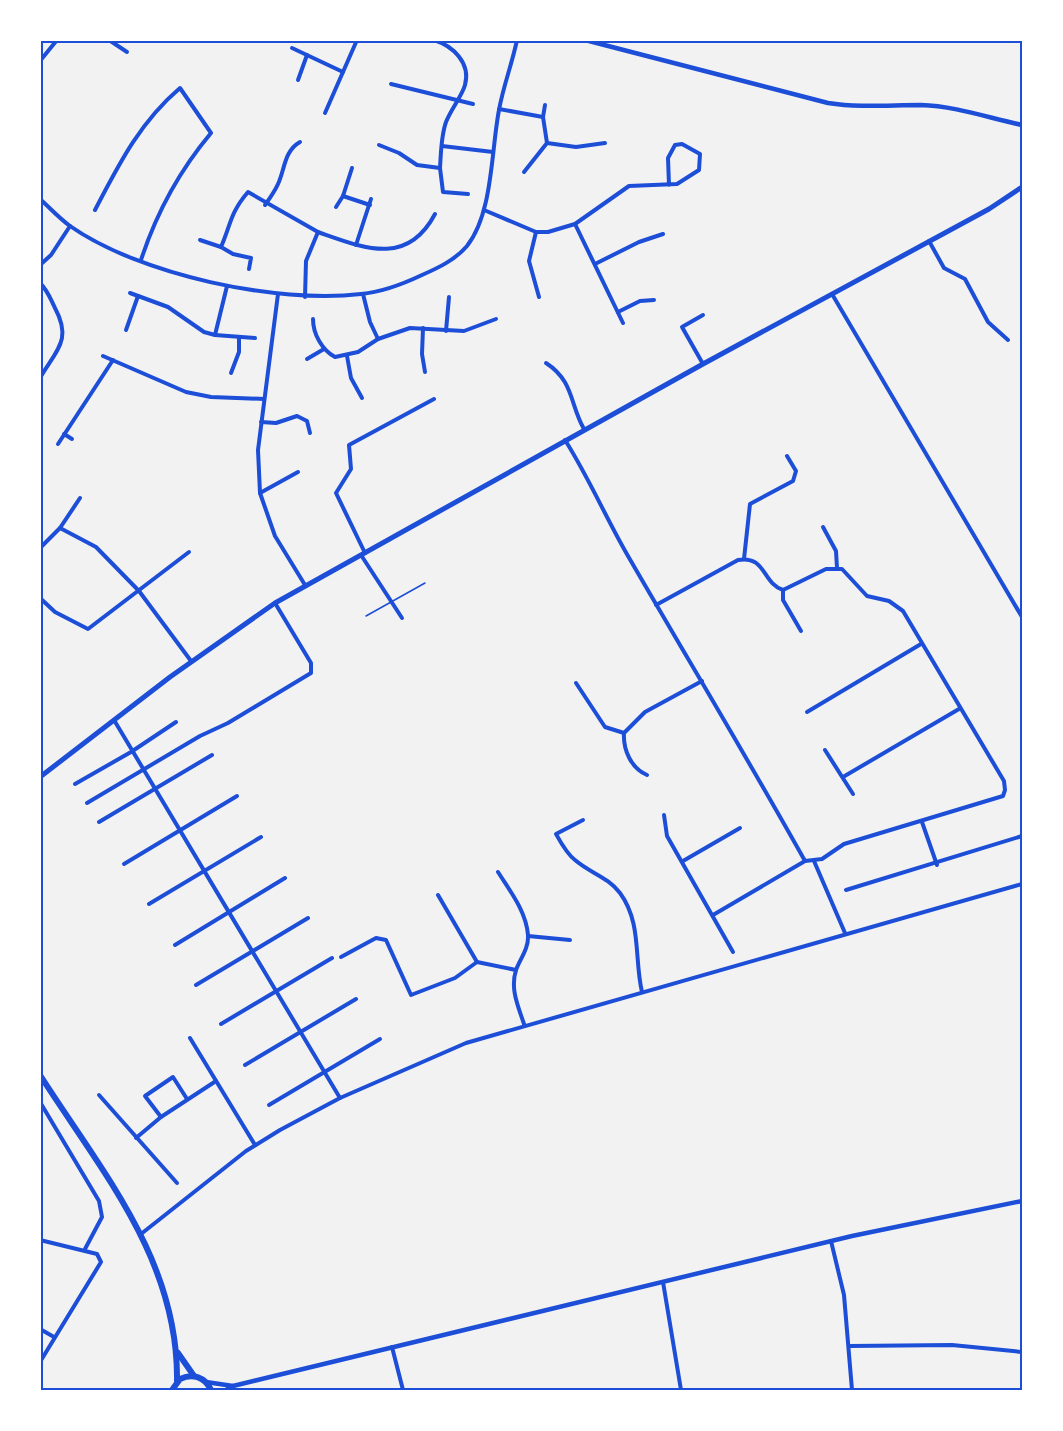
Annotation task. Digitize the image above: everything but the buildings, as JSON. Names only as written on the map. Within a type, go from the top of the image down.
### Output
[{"type":"main road","points":[[40,777],[191,661],[275,603],[584,429],[989,210],[1023,187]]},
{"type":"main road","points":[[40,1075],[123,1200],[153,1260],[170,1312],[178,1353],[177,1382],[172,1390]]},
{"type":"main road","points":[[178,1353],[194,1376],[206,1382],[211,1390]]},
{"type":"main road","points":[[177,1382],[194,1376]]},
{"type":"street","points":[[40,61],[57,40]]},
{"type":"street","points":[[109,40],[127,52]]},
{"type":"street","points":[[325,113],[357,40]]},
{"type":"street","points":[[434,40],[446,44],[459,55],[465,70],[466,84],[455,101],[446,123],[440,168],[443,192],[468,194]]},
{"type":"street","points":[[40,199],[70,226],[105,245],[141,260],[227,285],[305,297],[363,294],[407,282],[453,259],[476,231],[484,210],[499,109],[517,40]]},
{"type":"street","points":[[585,40],[828,103],[854,107],[922,105],[950,108],[1023,125]]},
{"type":"street","points":[[292,48],[343,72]]},
{"type":"street","points":[[298,80],[308,55]]},
{"type":"street","points":[[391,84],[473,104]]},
{"type":"street","points":[[95,210],[130,144],[156,108],[180,88],[211,133],[186,163],[147,241],[141,260]]},
{"type":"street","points":[[524,172],[547,142],[543,117],[545,105]]},
{"type":"street","points":[[499,109],[543,117]]},
{"type":"street","points":[[265,204],[277,188],[285,160],[294,145],[300,142]]},
{"type":"street","points":[[547,142],[576,147],[605,143]]},
{"type":"street","points":[[484,210],[536,232],[548,232],[575,224],[629,186],[669,184],[683,183],[699,170],[699,153],[682,144],[675,145],[668,158],[669,184]]},
{"type":"street","points":[[379,145],[399,153],[417,165],[440,168]]},
{"type":"street","points":[[442,146],[493,152]]},
{"type":"street","points":[[336,207],[343,196],[352,168]]},
{"type":"street","points":[[221,247],[234,208],[248,192],[265,204],[318,232],[356,245],[392,249],[406,245],[420,236],[435,214]]},
{"type":"street","points":[[343,196],[370,205]]},
{"type":"street","points":[[356,245],[371,199]]},
{"type":"street","points":[[575,224],[623,323]]},
{"type":"street","points":[[40,265],[51,255],[70,226]]},
{"type":"street","points":[[305,297],[306,261],[318,232]]},
{"type":"street","points":[[536,232],[529,261],[538,297]]},
{"type":"street","points":[[595,264],[639,242],[663,234]]},
{"type":"street","points":[[200,240],[233,254],[251,258],[249,269]]},
{"type":"street","points":[[929,241],[944,268],[965,279],[988,322],[1008,340]]},
{"type":"street","points":[[40,283],[62,318],[63,328],[62,340],[40,378]]},
{"type":"street","points":[[215,335],[227,285]]},
{"type":"street","points":[[130,293],[168,307],[204,332],[255,338]]},
{"type":"street","points":[[278,294],[261,422],[258,461],[260,493],[275,536],[305,585]]},
{"type":"street","points":[[363,294],[370,322],[378,339]]},
{"type":"street","points":[[831,294],[1023,617]]},
{"type":"street","points":[[126,330],[138,296]]},
{"type":"street","points":[[446,331],[450,297]]},
{"type":"street","points":[[618,312],[640,301],[654,300]]},
{"type":"street","points":[[703,315],[682,327],[703,364]]},
{"type":"street","points":[[313,319],[315,332],[324,349],[335,357],[347,356],[378,339],[410,328],[446,331],[472,329],[496,319]]},
{"type":"street","points":[[423,328],[422,354],[425,372]]},
{"type":"street","points":[[231,373],[239,352],[239,337]]},
{"type":"street","points":[[307,359],[324,349]]},
{"type":"street","points":[[103,356],[186,392],[211,397],[264,399]]},
{"type":"street","points":[[347,356],[351,378],[362,398]]},
{"type":"street","points":[[58,444],[113,360]]},
{"type":"street","points":[[546,363],[558,371],[567,386],[584,429]]},
{"type":"street","points":[[402,618],[363,554],[336,493],[351,470],[349,445],[434,399]]},
{"type":"street","points":[[261,422],[276,423],[297,416],[307,420],[310,433]]},
{"type":"street","points":[[64,434],[72,439]]},
{"type":"street","points":[[566,440],[593,485],[598,504],[805,861]]},
{"type":"street","points":[[744,559],[748,508],[753,501],[793,481],[796,471],[788,456]]},
{"type":"street","points":[[260,493],[298,472]]},
{"type":"street","points":[[40,548],[60,528],[80,498]]},
{"type":"street","points":[[823,527],[836,551],[837,568]]},
{"type":"street","points":[[60,528],[96,547],[139,591],[191,661]]},
{"type":"street","points":[[40,598],[55,612],[87,628],[189,552]]},
{"type":"street","points":[[656,605],[732,562],[744,559],[759,563],[774,586],[783,590],[826,569],[837,568],[847,573],[854,584],[867,596],[897,604],[1004,781],[1003,796],[844,844],[822,859],[805,861],[713,915]]},
{"type":"street","points":[[783,590],[783,600],[801,631]]},
{"type":"street","points":[[87,803],[311,673],[311,663],[275,603]]},
{"type":"street","points":[[807,711],[921,644]]},
{"type":"street","points":[[647,775],[632,764],[623,742],[624,733],[645,712],[702,681]]},
{"type":"street","points":[[576,683],[605,727],[624,733]]},
{"type":"street","points":[[843,777],[959,709]]},
{"type":"street","points":[[114,720],[131,752],[340,1098]]},
{"type":"street","points":[[75,784],[131,752],[176,722]]},
{"type":"street","points":[[825,750],[853,794]]},
{"type":"street","points":[[99,822],[212,755]]},
{"type":"street","points":[[124,864],[237,796]]},
{"type":"street","points":[[664,815],[666,834],[733,952]]},
{"type":"street","points":[[583,820],[555,834],[575,861],[605,878],[620,892],[630,908],[635,924],[637,970],[642,992]]},
{"type":"street","points":[[922,822],[937,865]]},
{"type":"street","points":[[683,861],[740,828]]},
{"type":"street","points":[[846,890],[937,865],[1023,836]]},
{"type":"street","points":[[149,904],[261,837]]},
{"type":"street","points":[[814,861],[845,933]]},
{"type":"street","points":[[498,872],[520,907],[528,936],[523,959],[516,970],[513,991],[524,1024]]},
{"type":"street","points":[[175,945],[285,878]]},
{"type":"street","points":[[141,1234],[255,1145],[340,1098],[466,1043],[524,1024],[1023,884]]},
{"type":"street","points":[[438,895],[477,962]]},
{"type":"street","points":[[196,985],[308,918]]},
{"type":"street","points":[[528,936],[570,940]]},
{"type":"street","points":[[341,957],[375,938],[386,940],[411,995],[455,978],[477,962],[516,970]]},
{"type":"street","points":[[221,1024],[332,958]]},
{"type":"street","points":[[245,1065],[356,999]]},
{"type":"street","points":[[190,1038],[255,1145]]},
{"type":"street","points":[[269,1105],[380,1040]]},
{"type":"street","points":[[161,1117],[145,1096],[159,1084],[173,1077],[187,1099]]},
{"type":"street","points":[[136,1138],[161,1117],[216,1081]]},
{"type":"street","points":[[99,1095],[177,1183]]},
{"type":"street","points":[[40,1101],[99,1201],[102,1217],[85,1249]]},
{"type":"street","points":[[226,1390],[233,1386],[831,1240],[1023,1201]]},
{"type":"street","points":[[40,1240],[85,1249],[100,1257],[101,1262],[40,1362]]},
{"type":"street","points":[[831,1240],[844,1295],[852,1390]]},
{"type":"street","points":[[663,1282],[681,1390]]},
{"type":"street","points":[[40,1329],[54,1337]]},
{"type":"street","points":[[849,1346],[952,1345],[1023,1352]]},
{"type":"street","points":[[392,1347],[403,1390]]},
{"type":"street","points":[[206,1382],[233,1386]]},
{"type":"lane","points":[[366,616],[425,583]]}]
